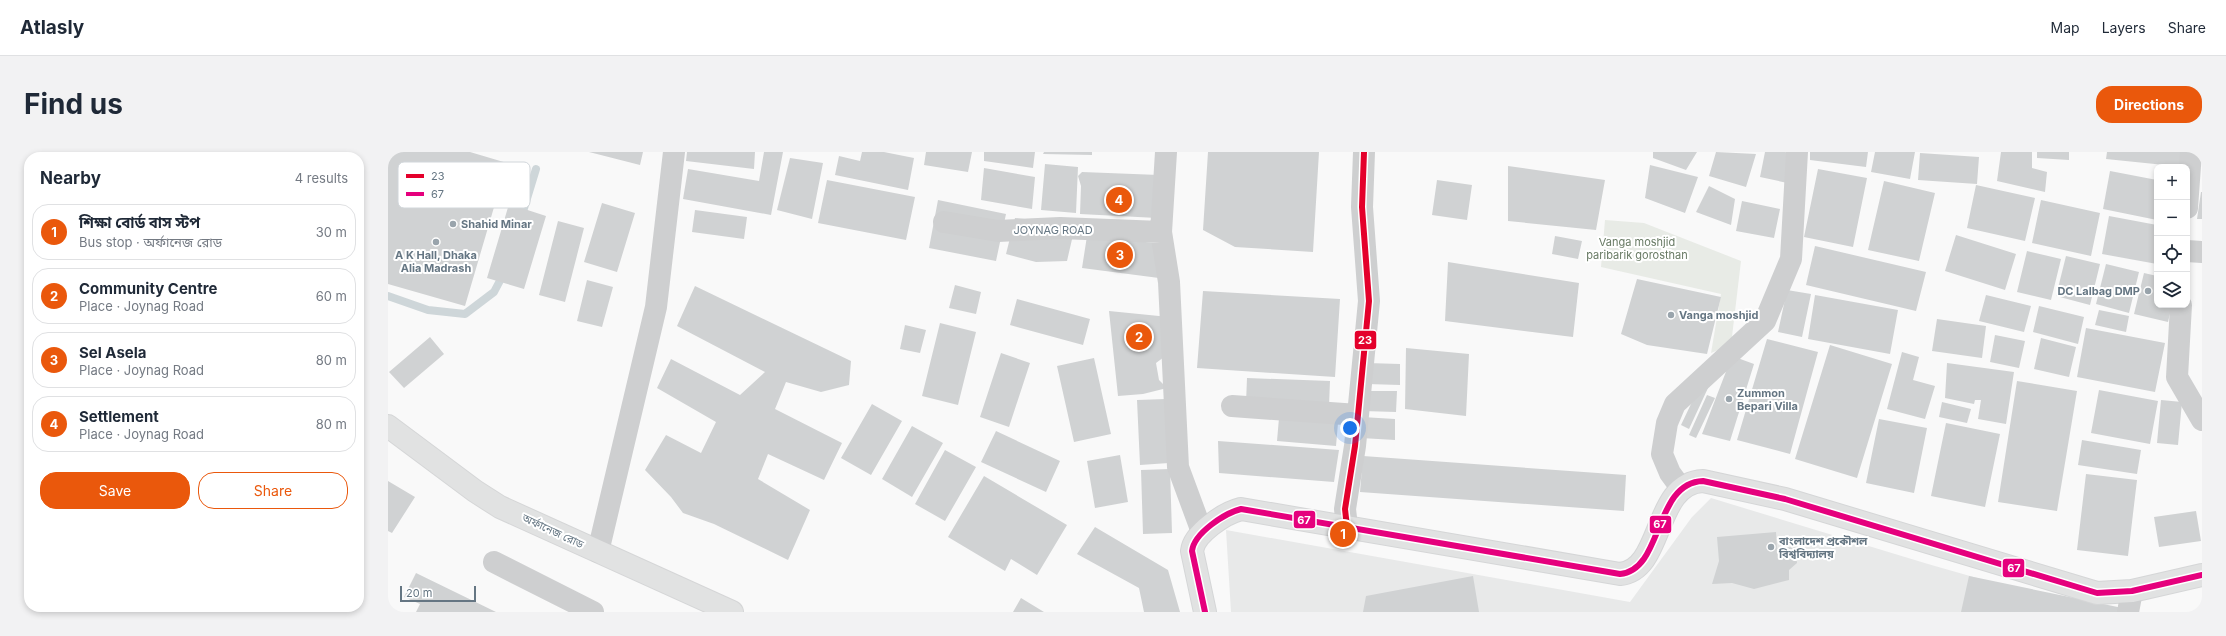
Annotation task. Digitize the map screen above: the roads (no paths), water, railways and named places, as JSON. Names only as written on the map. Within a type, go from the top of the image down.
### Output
[{"type":"main road","name":"অর্ফানেজ রোড","points":[[388,426],[475,491],[500,507],[732,612]]},
{"type":"main road","points":[[1205,612],[1192,552],[1195,541],[1202,532],[1241,509],[1624,574],[1641,562],[1670,504],[1682,488],[1693,482],[1703,481],[1785,499],[2082,590],[2112,593],[2130,602],[2202,575]]},
{"type":"street","points":[[598,552],[656,307],[674,152]]},
{"type":"street","points":[[1166,152],[1161,232],[1169,282],[1178,467],[1202,532]]},
{"type":"street","points":[[1347,527],[1345,509],[1358,415],[1370,301],[1362,207],[1364,152]]},
{"type":"street","points":[[1682,488],[1670,473],[1662,454],[1667,424],[1675,404],[1765,321],[1792,259],[1797,152]]},
{"type":"street","points":[[2188,200],[2191,152]]},
{"type":"street","name":"JOYNAG ROAD","points":[[944,222],[998,231],[1060,228],[1161,232]]},
{"type":"street","points":[[2190,252],[2202,252]]},
{"type":"street","points":[[2181,308],[2177,377],[2202,420]]},
{"type":"street","points":[[1232,406],[1358,415]]},
{"type":"street","points":[[494,562],[593,612]]},
{"type":"waterway","points":[[530,189],[536,169]]},
{"type":"waterway","points":[[521,218],[524,208]]},
{"type":"waterway","points":[[428,310],[465,314],[494,292],[504,273]]},
{"type":"waterway","points":[[388,296],[428,310]]},
{"type":"place","name":"Settlement","points":[[1119,200]]},
{"type":"place","name":"Shahid Minar","points":[[453,224]]},
{"type":"place","name":"A K Hall, Dhaka Alia Madrash","points":[[436,242]]},
{"type":"place","name":"Sel Asela","points":[[1120,255]]},
{"type":"place","name":"DC Lalbag DMP","points":[[2148,291]]},
{"type":"place","name":"Vanga moshjid","points":[[1671,315]]},
{"type":"place","name":"Community Centre","points":[[1139,337]]},
{"type":"place","name":"Zummon Bepari Villa","points":[[1729,399]]},
{"type":"place","name":"শিক্ষা বোর্ড বাস স্টপ","points":[[1343,534]]},
{"type":"place","name":"বাংলাদেশ প্রকৌশল বিশ্ববিদ্যালয়","points":[[1771,547]]},
{"type":"park label","name":"Vanga moshjid paribarik gorosthan","points":[[1637,248]]}]
